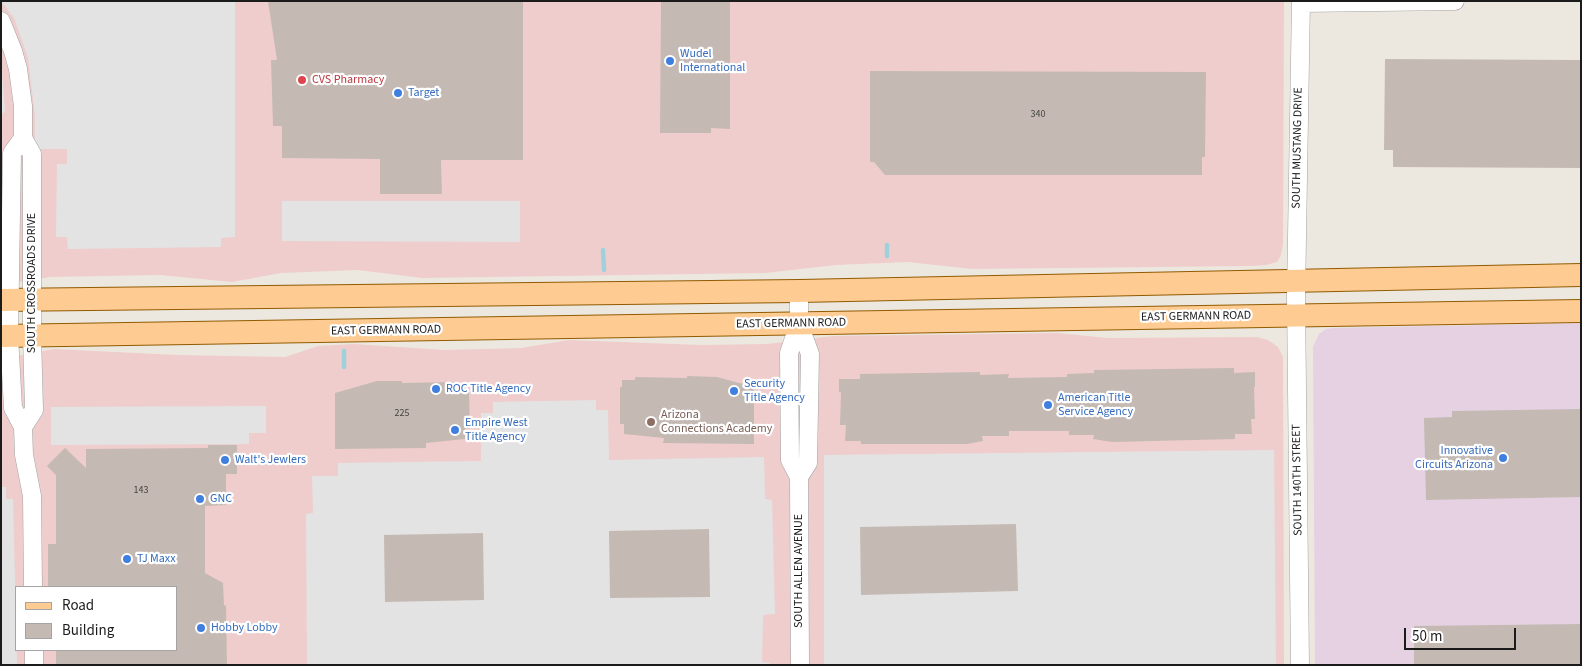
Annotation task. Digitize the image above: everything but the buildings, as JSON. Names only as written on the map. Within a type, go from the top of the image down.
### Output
[{"type":"main road","name":"EAST GERMANN ROAD","points":[[5,336],[799,324],[1296,297],[1581,276]]},
{"type":"main road","name":"EAST GERMANN ROAD","points":[[5,300],[799,290],[1296,297],[1581,311]]},
{"type":"street","points":[[1301,2],[1455,1]]},
{"type":"street","name":"SOUTH MUSTANG DRIVE","points":[[1296,297],[1301,2]]},
{"type":"street","name":"SOUTH CROSSROADS DRIVE","points":[[1,21],[14,51],[23,106],[22,138],[12,153],[5,336],[13,408],[23,427],[24,455],[32,496],[33,586]]},
{"type":"street","name":"SOUTH CROSSROADS DRIVE","points":[[22,138],[32,154],[34,410],[23,427]]},
{"type":"street","name":"SOUTH ALLEN AVENUE","points":[[799,290],[799,324],[810,354],[808,463],[799,477],[800,665]]},
{"type":"street","name":"SOUTH 140TH STREET","points":[[1296,297],[1300,665]]},
{"type":"street","points":[[34,651],[34,665]]},
{"type":"shaded area","points":[[1,1],[1284,1],[1283,244],[1281,255],[1277,262],[1251,266],[972,269],[908,262],[836,265],[765,273],[422,278],[358,270],[281,273],[232,282],[160,275],[50,277],[1,285]]},
{"type":"shaded area","points":[[1,1],[235,1],[235,237],[221,238],[221,247],[68,249],[67,237],[56,237],[57,164],[67,164],[67,149],[35,149],[35,116],[28,58],[14,18]]},
{"type":"shaded area","points":[[1,59],[5,111],[1,115]]},
{"type":"shaded area","points":[[282,201],[520,201],[520,242],[282,241]]},
{"type":"shaded area","points":[[1581,323],[1581,665],[1315,665],[1313,347],[1319,334],[1326,329],[1334,328]]},
{"type":"shaded area","points":[[1057,333],[1108,338],[1257,337],[1268,340],[1278,347],[1283,357],[1284,665],[1,665],[1,359],[54,349],[178,355],[285,357],[318,346],[354,344],[445,350],[521,348],[569,340],[701,345],[767,344],[833,336]]},
{"type":"shaded area","points":[[596,400],[596,410],[608,410],[609,460],[764,457],[765,499],[772,500],[775,614],[763,615],[762,662],[770,663],[771,665],[307,665],[306,514],[313,513],[312,476],[338,476],[338,463],[481,461],[481,413],[493,413],[493,402]]},
{"type":"shaded area","points":[[266,406],[266,433],[249,433],[249,444],[51,445],[51,407]]},
{"type":"shaded area","points":[[1274,450],[1276,665],[824,665],[824,455]]},
{"type":"shaded area","points":[[1,487],[6,487],[6,499],[13,499],[15,651],[17,651],[17,665],[1,665]]},
{"type":"waterway","points":[[887,245],[887,256]]},
{"type":"waterway","points":[[603,250],[604,270]]},
{"type":"waterway","points":[[344,351],[344,367]]},
{"type":"place","name":"Wudel International","points":[[670,61]]},
{"type":"place","name":"CVS Pharmacy","points":[[302,80]]},
{"type":"place","name":"Target","points":[[398,93]]},
{"type":"place","name":"ROC Title Agency","points":[[436,389]]},
{"type":"place","name":"Security Title Agency","points":[[734,391]]},
{"type":"place","name":"American Title Service Agency","points":[[1048,405]]},
{"type":"place","name":"Arizona Connections Academy","points":[[651,422]]},
{"type":"place","name":"Empire West Title Agency","points":[[455,430]]},
{"type":"place","name":"Innovative Circuits Arizona","points":[[1503,458]]},
{"type":"place","name":"Walt's Jewlers","points":[[225,460]]},
{"type":"place","name":"GNC","points":[[200,499]]},
{"type":"place","name":"TJ Maxx","points":[[127,559]]},
{"type":"place","name":"Hobby Lobby","points":[[201,628]]}]
